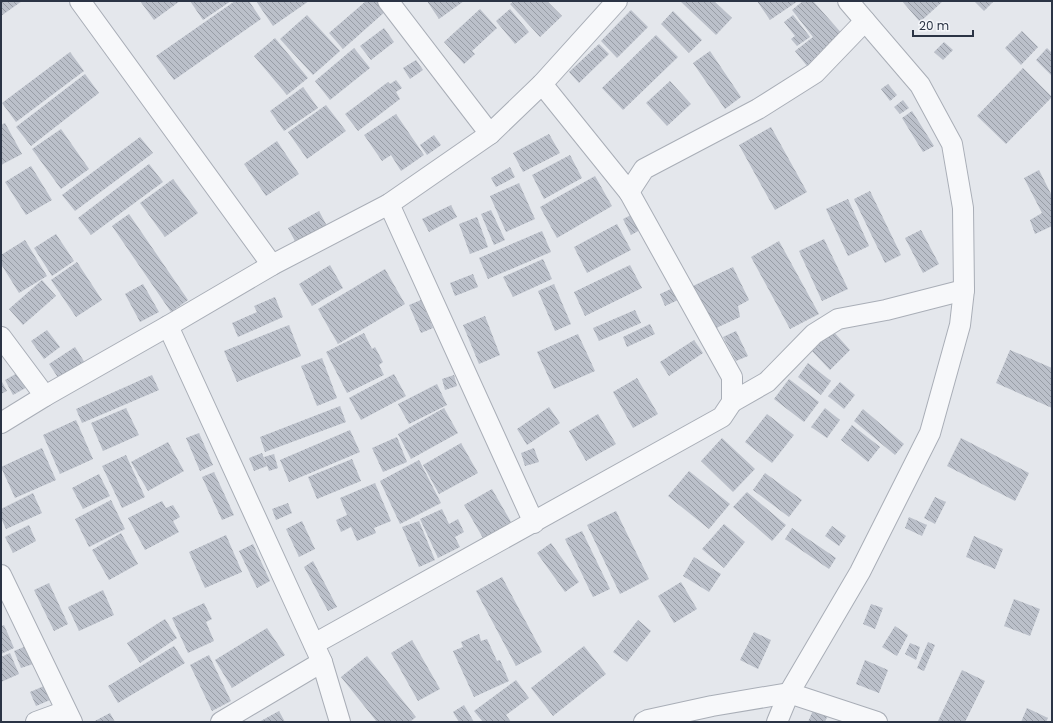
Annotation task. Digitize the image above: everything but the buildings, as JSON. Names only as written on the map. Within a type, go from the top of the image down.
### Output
[{"type":"street","points":[[80,1],[272,265]]},
{"type":"street","points":[[388,1],[490,134]]},
{"type":"street","points":[[1,423],[272,265],[389,204],[490,134],[542,84],[617,1]]},
{"type":"street","points":[[777,722],[789,693],[860,572],[930,433],[960,326],[964,290],[963,208],[952,144],[920,85],[848,1]]},
{"type":"street","points":[[629,192],[644,169],[758,109],[815,73],[865,21]]},
{"type":"street","points":[[542,84],[629,192],[732,377],[732,402]]},
{"type":"street","points":[[389,204],[534,523]]},
{"type":"street","points":[[314,644],[534,523],[722,417],[732,402],[767,382],[814,334],[838,319],[886,310],[964,290]]},
{"type":"street","points":[[168,326],[322,662],[340,722]]},
{"type":"street","points":[[1,336],[45,396]]},
{"type":"street","points":[[1,575],[69,716],[36,722]]},
{"type":"street","points":[[222,722],[322,662]]},
{"type":"street","points":[[644,722],[712,706],[789,693],[877,722]]}]
